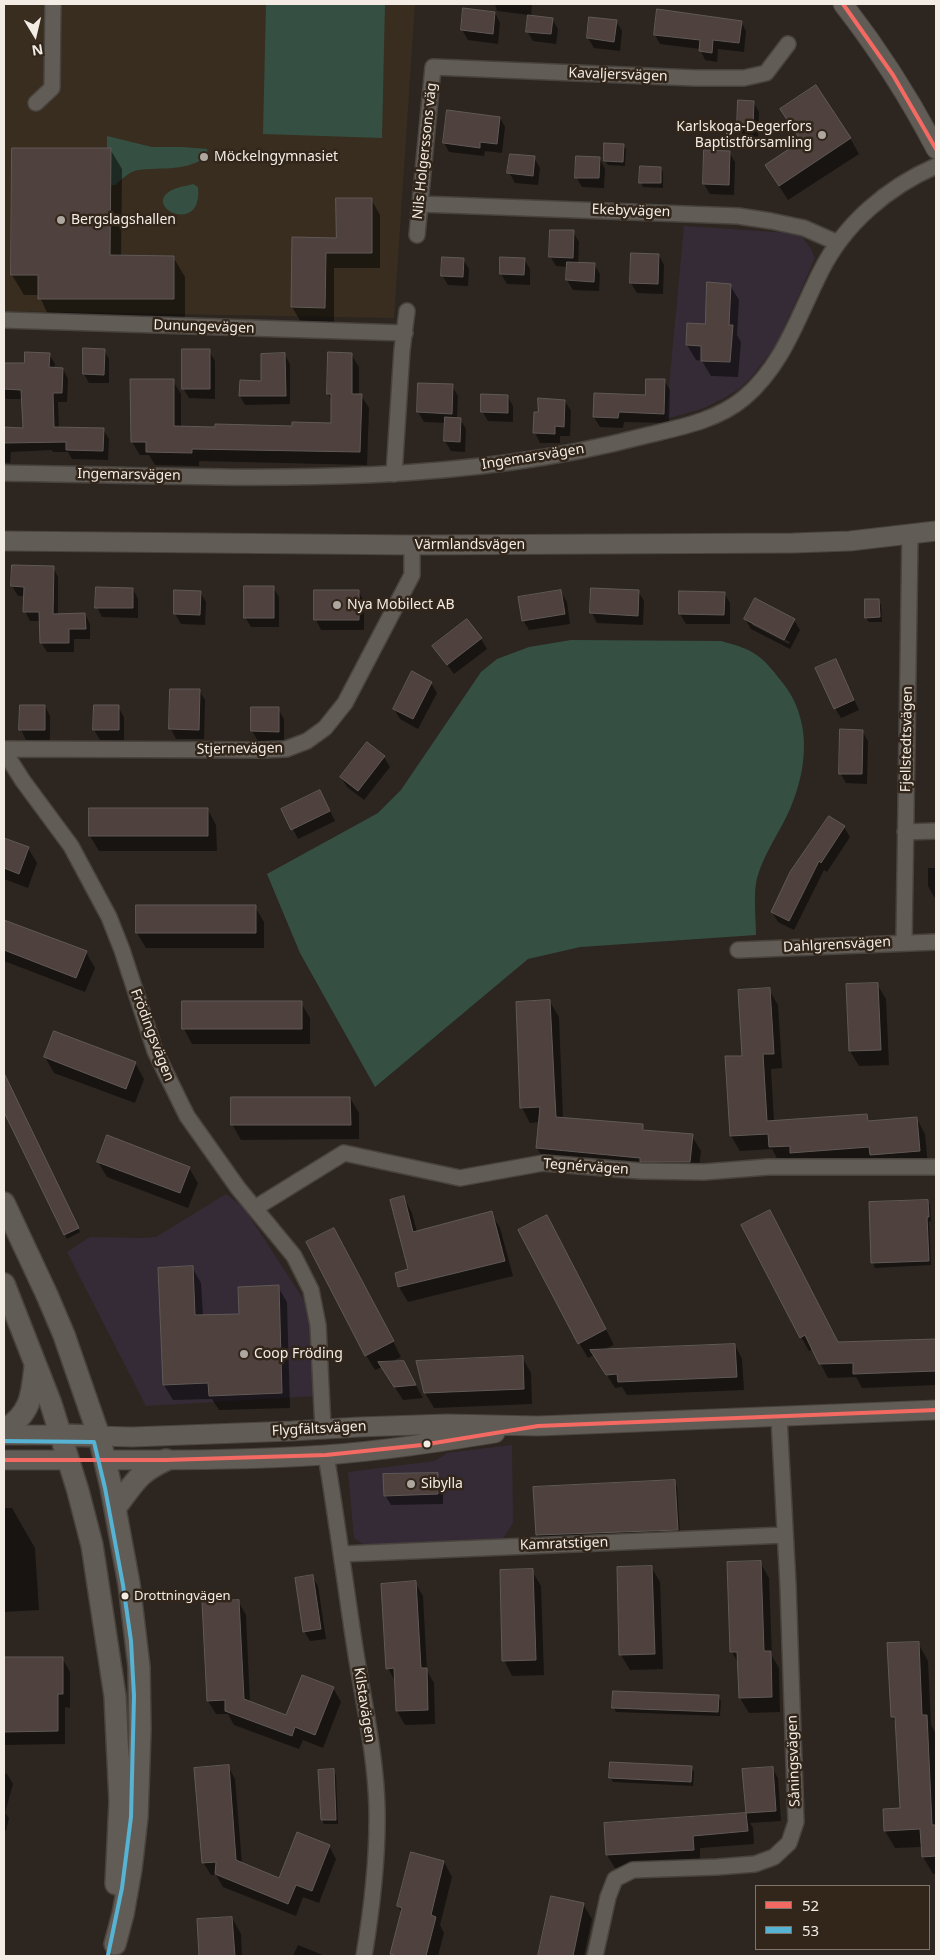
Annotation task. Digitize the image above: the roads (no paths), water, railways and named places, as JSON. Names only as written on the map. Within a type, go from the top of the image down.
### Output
[{"type":"main road","points":[[4,1202],[64,1335],[99,1436],[115,1508],[137,1640],[140,1730],[135,1834],[128,1889],[115,1950]]},
{"type":"main road","points":[[4,1284],[36,1364],[60,1435],[92,1546],[115,1696],[120,1802],[115,1891],[115,1950]]},
{"type":"main road","points":[[4,1430],[17,1421],[25,1411],[30,1400],[36,1364]]},
{"type":"main road","points":[[60,1435],[99,1436]]},
{"type":"main road","points":[[68,1460],[105,1460]]},
{"type":"main road","points":[[115,1508],[137,1477],[152,1466],[166,1460]]},
{"type":"street","points":[[36,103],[52,88],[53,4]]},
{"type":"street","points":[[843,4],[883,61],[924,126],[936,149]]},
{"type":"street","name":"Kavaljersvägen","points":[[433,67],[695,78],[744,78],[766,73],[788,44]]},
{"type":"street","name":"Nils Holgerssons väg","points":[[417,235],[433,67]]},
{"type":"street","name":"Ingemarsvägen","points":[[4,473],[282,477],[394,474],[443,470],[562,454],[619,443],[699,422],[721,412],[742,399],[775,366],[821,271],[838,242],[865,212],[888,192],[913,176],[936,166]]},
{"type":"street","name":"Ekebyvägen","points":[[420,204],[738,216],[771,220],[804,228],[838,242]]},
{"type":"street","points":[[394,474],[407,311]]},
{"type":"street","name":"Dunungevägen","points":[[4,320],[405,333]]},
{"type":"street","name":"Värmlandsvägen","points":[[4,541],[412,545],[793,543],[850,541],[936,531]]},
{"type":"street","name":"Fjellstedtsvägen","points":[[904,942],[910,535]]},
{"type":"street","name":"Stjernevägen","points":[[4,750],[263,750],[286,749],[307,741],[325,728],[349,695],[412,575],[412,545]]},
{"type":"street","name":"Frödingsvägen","points":[[4,750],[23,781],[71,846],[109,917],[122,950],[155,1051],[187,1116],[238,1188],[294,1256],[311,1290],[318,1326],[323,1429]]},
{"type":"street","points":[[905,832],[936,831]]},
{"type":"street","name":"Dahlgrensvägen","points":[[738,950],[936,942]]},
{"type":"street","name":"Tegnérvägen","points":[[255,1208],[344,1153],[460,1178],[543,1163],[641,1171],[704,1172],[768,1166],[936,1167]]},
{"type":"street","name":"Flygfältsvägen","points":[[99,1436],[132,1437],[447,1424],[538,1426],[936,1410]]},
{"type":"street","name":"Såningsvägen","points":[[595,1956],[608,1897],[615,1879],[632,1870],[755,1864],[774,1857],[789,1843],[796,1817],[779,1417]]},
{"type":"street","name":"Flygfältsvägen","points":[[105,1460],[326,1455],[422,1445],[538,1426]]},
{"type":"street","points":[[323,1429],[326,1455]]},
{"type":"street","points":[[4,1435],[60,1435]]},
{"type":"street","name":"Kilstavägen","points":[[326,1455],[373,1768],[377,1808],[376,1855],[370,1920],[364,1956]]},
{"type":"street","points":[[4,1460],[68,1460]]},
{"type":"street","name":"Kamratstigen","points":[[342,1554],[785,1535]]},
{"type":"place","name":"Karlskoga-Degerfors Baptistförsamling","points":[[822,135]]},
{"type":"place","name":"Möckelngymnasiet","points":[[204,157]]},
{"type":"place","name":"Bergslagshallen","points":[[61,220]]},
{"type":"place","name":"Nya Mobilect AB","points":[[337,605]]},
{"type":"place","name":"Coop Fröding","points":[[244,1354]]},
{"type":"place","name":"Sibylla","points":[[411,1484]]},
{"type":"place","name":"Drottningvägen","points":[[125,1596]]}]
